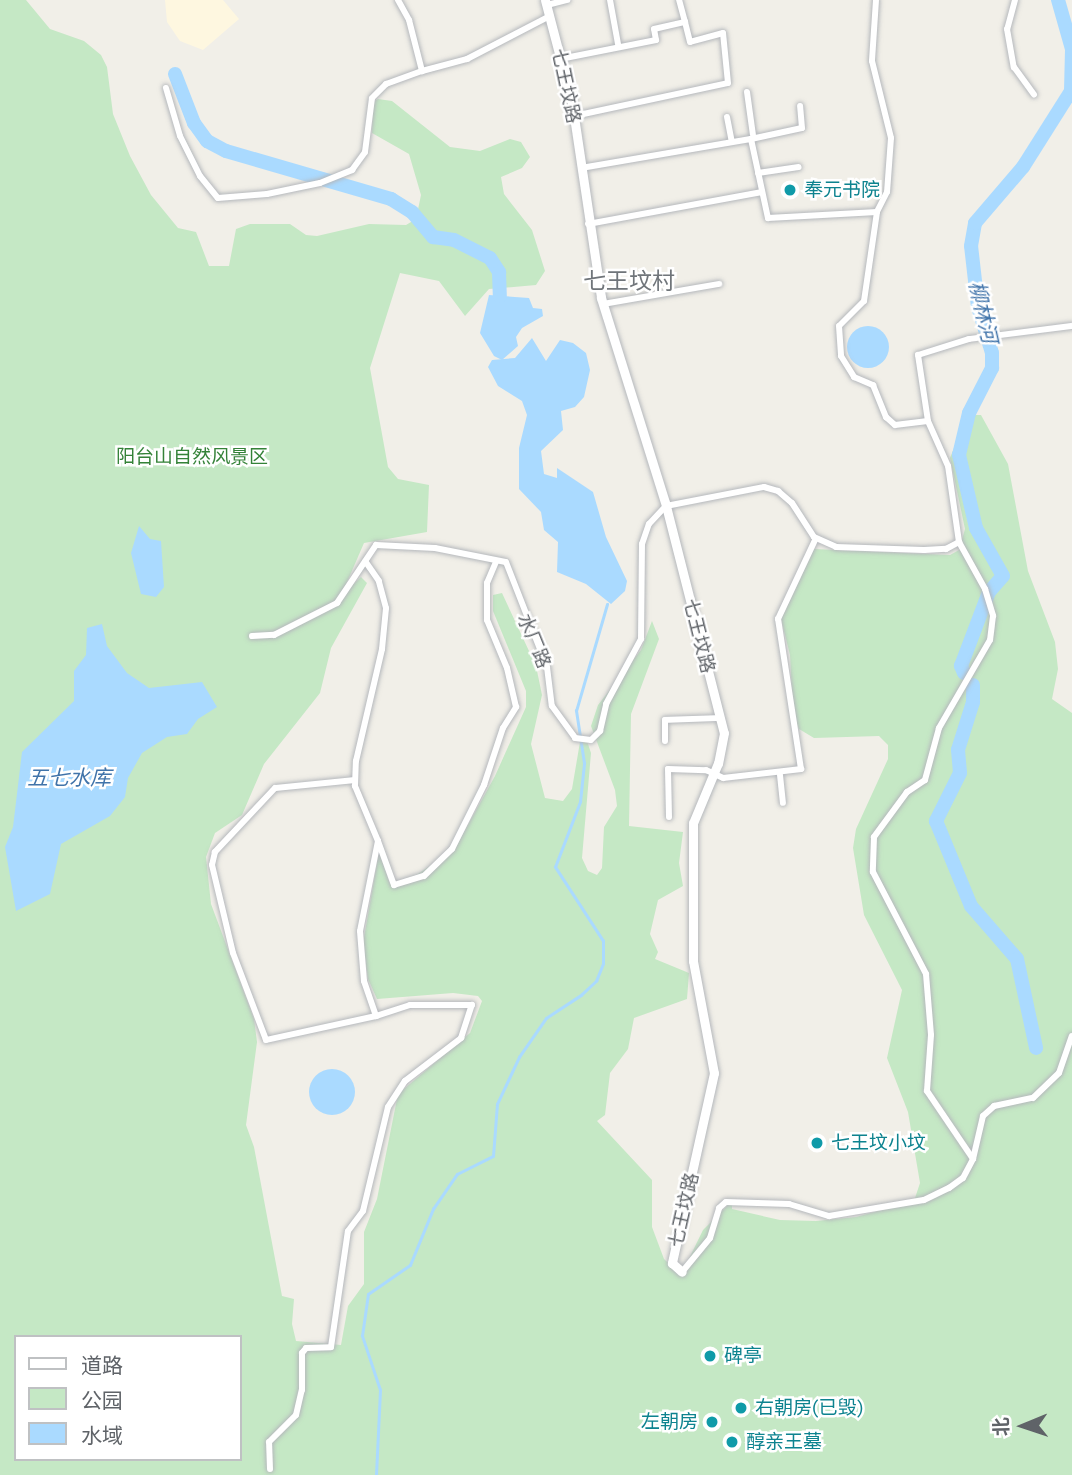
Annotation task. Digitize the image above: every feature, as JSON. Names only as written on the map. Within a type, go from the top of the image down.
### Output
[{"type":"street","points":[[398,0],[409,20],[422,72]]},
{"type":"street","points":[[546,3],[568,0]]},
{"type":"street","points":[[610,0],[618,44]]},
{"type":"street","points":[[573,116],[728,83],[723,33],[690,42],[679,0]]},
{"type":"street","points":[[876,0],[872,61],[891,138],[887,192],[877,212],[864,300],[839,326],[841,356],[854,377],[869,380],[886,417],[895,425],[928,421]]},
{"type":"street","points":[[1015,0],[1007,29],[1014,67],[1034,95]]},
{"type":"street","name":"七王坟路","points":[[546,3],[573,116],[579,168],[603,304],[666,506],[724,733],[712,776],[692,823],[690,858],[695,985],[714,1073],[672,1263],[682,1272]]},
{"type":"street","points":[[166,88],[180,136],[200,176],[218,198],[320,183],[352,170],[365,152],[372,98],[386,84],[467,59],[550,16]]},
{"type":"street","points":[[561,59],[618,44],[625,48],[656,40],[654,29],[685,22]]},
{"type":"street","points":[[747,92],[758,173],[768,218],[877,212]]},
{"type":"street","points":[[579,168],[802,128],[800,106]]},
{"type":"street","points":[[727,117],[732,142]]},
{"type":"street","points":[[758,173],[799,167]]},
{"type":"street","points":[[588,223],[762,192]]},
{"type":"street","points":[[603,304],[719,284]]},
{"type":"street","points":[[973,1159],[928,1091],[931,1035],[926,974],[873,872],[873,850],[880,827],[907,792],[925,780],[939,728],[985,653],[993,626],[985,589],[959,542],[948,466],[928,421],[918,355],[969,339],[1002,337],[1072,326]]},
{"type":"street","points":[[666,506],[764,487],[778,491],[792,503],[816,538],[836,547],[946,549],[959,542]]},
{"type":"street","name":"水厂路","points":[[496,562],[506,562],[547,667],[552,706],[575,738],[591,740],[600,731],[606,704],[641,639],[642,544],[649,524],[666,506]]},
{"type":"street","points":[[669,817],[668,769],[706,770],[712,776],[780,775],[797,771],[803,763],[790,674],[778,639],[778,619],[816,538]]},
{"type":"street","points":[[252,636],[274,635],[337,603],[365,561],[376,545],[394,544],[460,552],[496,562],[487,583],[487,620],[507,668],[516,707],[503,728],[484,785],[452,849],[424,876],[394,885],[355,780],[386,608],[379,581],[365,561]]},
{"type":"street","points":[[666,741],[665,720],[720,718]]},
{"type":"street","points":[[780,775],[783,803]]},
{"type":"street","points":[[270,1469],[269,1442],[296,1415],[302,1390],[302,1353],[306,1348],[331,1346],[348,1231],[363,1212],[388,1107],[405,1081],[461,1038],[472,1005],[420,1004],[266,1040],[233,953],[212,865],[215,852],[275,788],[355,780]]},
{"type":"street","points":[[376,1016],[364,981],[360,931],[378,841]]},
{"type":"street","points":[[682,1272],[710,1238],[719,1208],[726,1202],[756,1200],[829,1216],[854,1214],[924,1200],[949,1188],[963,1178],[973,1159],[983,1115],[994,1106],[1033,1098],[1059,1073],[1072,1036]]},
{"type":"shaded area","points":[[165,0],[223,0],[239,19],[203,50],[180,41],[167,22]]},
{"type":"green space","name":"阳台山自然风景区","points":[[0,0],[26,0],[50,29],[84,41],[101,55],[107,67],[113,114],[130,156],[151,195],[178,228],[196,232],[209,266],[229,266],[236,229],[250,224],[290,224],[306,235],[317,236],[369,224],[406,225],[416,219],[421,195],[409,154],[372,133],[373,102],[378,99],[392,101],[450,147],[480,151],[510,139],[521,142],[530,157],[522,168],[501,177],[504,194],[532,230],[545,271],[536,285],[489,289],[465,316],[439,281],[400,273],[370,368],[388,467],[398,479],[429,485],[427,532],[364,543],[341,596],[361,577],[367,583],[331,648],[320,693],[264,764],[242,815],[215,833],[206,857],[211,904],[254,1019],[257,1042],[246,1125],[254,1147],[282,1296],[294,1299],[292,1324],[296,1341],[341,1345],[348,1306],[364,1284],[364,1232],[377,1199],[398,1094],[470,1033],[482,1001],[478,996],[453,993],[377,999],[368,979],[363,943],[379,852],[390,884],[416,875],[454,850],[495,776],[526,707],[526,691],[493,611],[493,595],[502,593],[536,666],[542,695],[531,744],[545,798],[563,801],[572,789],[581,736],[587,741],[591,753],[582,858],[588,871],[597,875],[602,868],[604,827],[617,806],[615,790],[591,726],[598,705],[641,650],[652,621],[659,639],[631,714],[629,826],[683,832],[679,863],[683,886],[658,900],[650,934],[658,952],[655,959],[689,973],[687,999],[634,1018],[628,1049],[610,1073],[605,1115],[597,1121],[652,1180],[652,1227],[664,1259],[681,1275],[703,1230],[732,1201],[732,1209],[780,1220],[816,1221],[856,1217],[914,1201],[920,1183],[908,1112],[887,1058],[902,990],[864,915],[853,848],[856,829],[888,759],[888,745],[879,736],[814,738],[799,729],[793,714],[790,655],[781,619],[814,549],[950,555],[959,550],[965,529],[950,458],[962,428],[972,415],[981,415],[1008,464],[1028,571],[1055,642],[1058,669],[1052,699],[1072,713],[1072,1475],[0,1475]]},
{"type":"water","points":[[489,295],[529,298],[533,308],[542,309],[543,316],[522,328],[516,337],[518,346],[502,360],[494,356],[480,333]]},
{"type":"water","points":[[868,326],[883,332],[889,347],[883,362],[868,368],[853,362],[847,347],[853,332]]},
{"type":"water","points":[[532,338],[546,361],[560,340],[573,343],[586,353],[590,370],[584,397],[575,407],[561,411],[563,430],[541,451],[544,474],[557,478],[557,468],[593,492],[606,537],[627,581],[625,591],[611,604],[586,584],[557,572],[558,542],[544,530],[541,512],[519,489],[519,448],[527,415],[522,401],[498,386],[488,367],[492,360],[515,358]]},
{"type":"water","points":[[139,526],[150,539],[161,541],[164,587],[156,597],[141,594],[131,553]]},
{"type":"water","name":"五七水库","points":[[102,624],[107,646],[127,673],[149,688],[202,682],[217,707],[198,719],[187,734],[167,737],[142,753],[128,778],[125,797],[110,816],[61,844],[50,894],[16,911],[5,847],[13,827],[22,752],[74,701],[74,671],[86,655],[87,628]]},
{"type":"water","points":[[332,1069],[348,1076],[355,1092],[348,1108],[332,1115],[316,1108],[309,1092],[316,1076]]},
{"type":"waterway","name":"柳林河","points":[[964,673],[961,666],[989,592],[1003,576],[976,528],[959,455],[969,413],[992,368],[992,353],[978,307],[971,246],[975,223],[1023,167],[1071,91],[1072,49],[1058,0]]},
{"type":"waterway","points":[[175,74],[194,123],[207,141],[226,151],[391,199],[412,212],[433,237],[454,240],[490,258],[499,272],[500,296]]},
{"type":"waterway","points":[[376,1475],[380,1390],[362,1336],[368,1294],[410,1265],[433,1209],[457,1174],[493,1156],[497,1104],[519,1057],[546,1018],[581,995],[596,981],[603,964],[603,941],[555,867],[580,802],[584,763],[576,711],[607,604]]},
{"type":"waterway","points":[[973,685],[973,702],[958,750],[960,773],[936,821],[971,906],[1017,959],[1036,1048]]},
{"type":"place","name":"奉元书院","points":[[790,190]]},
{"type":"place","name":"七王坟小坟","points":[[817,1143]]},
{"type":"place","name":"碑亭","points":[[710,1356]]},
{"type":"place","name":"右朝房(已毁)","points":[[741,1408]]},
{"type":"place","name":"左朝房","points":[[712,1422]]},
{"type":"place","name":"醇亲王墓","points":[[732,1442]]},
{"type":"district","name":"七王坟村","points":[[629,282]]}]
